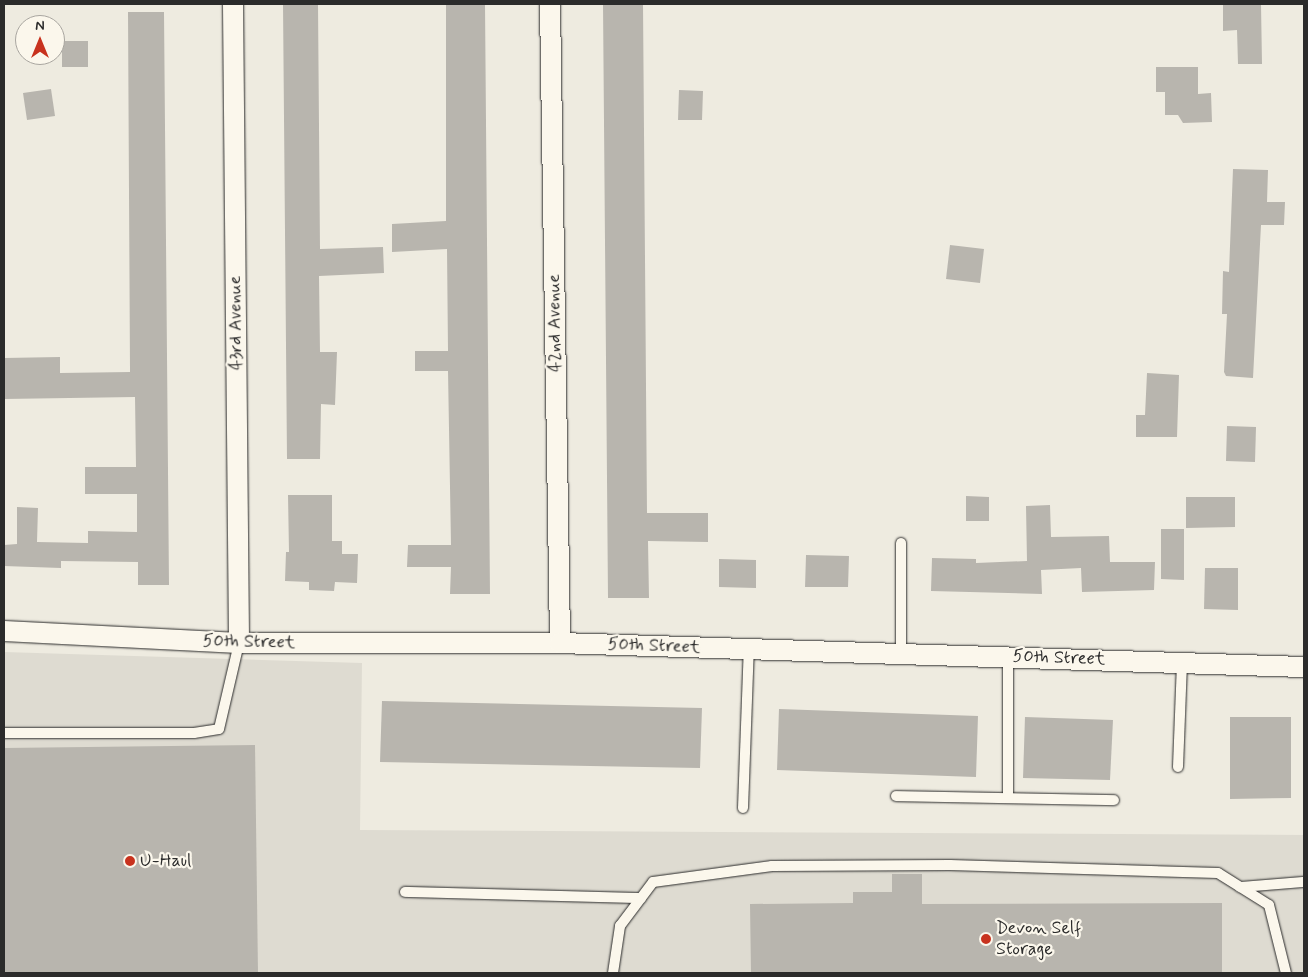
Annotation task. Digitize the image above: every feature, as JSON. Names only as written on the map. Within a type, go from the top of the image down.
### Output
[{"type":"street","name":"43rd Avenue","points":[[233,4],[239,643]]},
{"type":"street","name":"42nd Avenue","points":[[550,4],[560,643]]},
{"type":"street","name":"50th Street","points":[[4,632],[239,643],[560,643],[1304,667]]},
{"type":"lane","points":[[901,543],[901,653]]},
{"type":"lane","points":[[4,733],[194,733],[219,729],[239,643]]},
{"type":"lane","points":[[744,808],[749,648]]},
{"type":"lane","points":[[1008,656],[1008,798]]},
{"type":"lane","points":[[1178,766],[1182,662]]},
{"type":"lane","points":[[896,796],[1114,800]]},
{"type":"lane","points":[[613,973],[620,926],[653,882],[772,866],[950,865],[1218,873],[1269,905],[1286,973]]},
{"type":"lane","points":[[1240,887],[1304,882]]},
{"type":"lane","points":[[405,892],[641,898]]},
{"type":"shaded area","points":[[4,652],[362,663],[360,830],[1304,835],[1304,973],[4,973]]},
{"type":"building","points":[[283,4],[318,4],[320,249],[383,247],[384,273],[319,276],[320,352],[337,352],[335,405],[321,404],[320,459],[287,459]]},
{"type":"building","points":[[446,4],[485,4],[490,594],[450,594],[451,567],[407,567],[408,545],[451,545],[448,371],[415,371],[415,351],[448,351],[447,249],[392,252],[392,224],[446,221]]},
{"type":"building","points":[[603,4],[643,4],[647,513],[708,513],[708,542],[648,541],[649,598],[608,598]]},
{"type":"building","points":[[1223,4],[1261,4],[1262,64],[1238,64],[1237,30],[1223,31]]},
{"type":"building","points":[[128,12],[164,12],[169,585],[138,585],[138,562],[61,561],[61,568],[4,566],[4,545],[17,544],[17,507],[38,508],[37,542],[88,543],[88,531],[137,532],[137,494],[85,494],[85,467],[136,467],[135,397],[4,399],[4,358],[60,357],[60,373],[130,372]]},
{"type":"building","points":[[65,41],[88,41],[88,67],[62,67],[62,65],[65,65]]},
{"type":"building","points":[[1156,67],[1198,67],[1198,94],[1211,93],[1212,122],[1183,123],[1178,115],[1165,115],[1165,92],[1156,92]]},
{"type":"building","points":[[51,89],[55,116],[27,120],[23,93]]},
{"type":"building","points":[[679,90],[703,91],[702,120],[678,120]]},
{"type":"building","points":[[1233,169],[1268,170],[1267,202],[1285,202],[1284,225],[1261,225],[1253,378],[1226,376],[1224,372],[1227,314],[1222,314],[1223,271],[1229,272]]},
{"type":"building","points":[[950,245],[984,249],[980,283],[946,279]]},
{"type":"building","points":[[1147,373],[1179,375],[1177,437],[1136,437],[1136,415],[1145,415]]},
{"type":"building","points":[[1227,426],[1256,427],[1255,462],[1226,461]]},
{"type":"building","points":[[288,495],[332,495],[332,541],[342,541],[342,554],[358,554],[357,583],[335,582],[334,591],[309,590],[309,582],[285,581],[286,552],[289,552]]},
{"type":"building","points":[[966,496],[989,497],[989,521],[966,521]]},
{"type":"building","points":[[1186,497],[1235,497],[1235,527],[1186,528]]},
{"type":"building","points":[[1050,505],[1051,537],[1109,536],[1110,562],[1155,562],[1154,590],[1082,592],[1081,568],[1041,570],[1042,594],[931,591],[932,558],[976,559],[976,563],[1027,561],[1026,506]]},
{"type":"building","points":[[1161,529],[1184,529],[1184,580],[1161,579]]},
{"type":"building","points":[[806,555],[849,556],[848,587],[805,587]]},
{"type":"building","points":[[719,559],[756,560],[756,588],[719,587]]},
{"type":"building","points":[[1205,568],[1238,568],[1238,610],[1204,609]]},
{"type":"building","points":[[382,701],[702,708],[700,768],[380,762]]},
{"type":"building","points":[[779,709],[978,716],[976,777],[777,770]]},
{"type":"building","points":[[1025,717],[1113,720],[1110,780],[1023,778]]},
{"type":"building","points":[[1230,717],[1291,717],[1291,798],[1230,799]]},
{"type":"building","name":"U-Haul","points":[[255,745],[258,973],[4,973],[4,748]]},
{"type":"building","name":"Devon Self Storage","points":[[892,874],[922,874],[922,904],[1222,903],[1222,973],[751,973],[750,904],[853,903],[853,892],[892,892]]},
{"type":"place","name":"U-Haul","points":[[130,861]]},
{"type":"place","name":"Devon Self Storage","points":[[986,939]]}]
